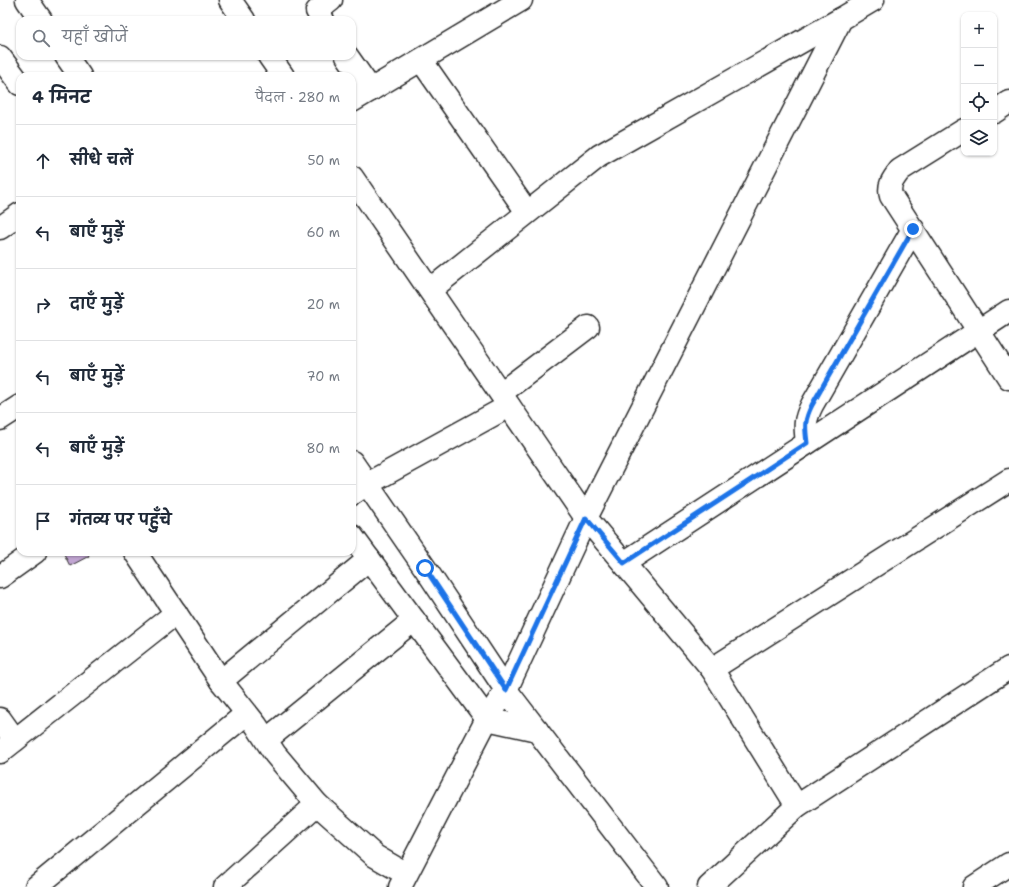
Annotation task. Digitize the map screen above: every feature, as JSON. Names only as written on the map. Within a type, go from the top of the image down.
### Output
[{"type":"street","points":[[27,0],[38,16]]},
{"type":"street","points":[[230,0],[241,16]]},
{"type":"street","points":[[320,16],[317,11],[331,0]]},
{"type":"street","points":[[356,99],[521,0]]},
{"type":"street","points":[[430,290],[599,156],[873,0]]},
{"type":"street","points":[[138,556],[221,681],[256,725],[275,754],[317,804],[403,881],[487,719],[506,690],[586,518],[841,19]]},
{"type":"street","points":[[0,58],[16,79]]},
{"type":"street","points":[[69,60],[77,72]]},
{"type":"street","points":[[272,60],[280,72]]},
{"type":"street","points":[[351,60],[371,90]]},
{"type":"street","points":[[421,60],[527,212]]},
{"type":"street","points":[[997,110],[1009,102]]},
{"type":"street","points":[[961,132],[900,170],[893,179],[889,190],[891,196],[1009,378]]},
{"type":"street","points":[[356,183],[586,518],[712,669],[797,806]]},
{"type":"street","points":[[0,228],[16,217]]},
{"type":"street","points":[[807,443],[805,427],[807,415],[913,229]]},
{"type":"street","points":[[624,563],[1009,311]]},
{"type":"street","points":[[360,489],[505,399],[588,327]]},
{"type":"street","points":[[0,419],[16,409]]},
{"type":"street","points":[[356,476],[360,489],[425,568],[506,690],[657,887]]},
{"type":"street","points":[[712,669],[1009,480]]},
{"type":"street","points":[[356,541],[487,719],[537,730]]},
{"type":"street","points":[[0,577],[29,556]]},
{"type":"street","points":[[221,681],[369,559]]},
{"type":"street","points":[[0,719],[8,746],[176,613]]},
{"type":"street","points":[[266,740],[414,620]]},
{"type":"street","points":[[709,887],[797,806],[1009,668]]},
{"type":"street","points":[[36,887],[246,714]]},
{"type":"street","points":[[225,887],[317,804]]},
{"type":"street","points":[[974,887],[1009,864]]},
{"type":"building","points":[[65,556],[89,556],[70,566]]},
{"type":"route","points":[[425,568],[506,690],[586,518],[624,563],[807,443],[805,427],[807,415],[913,229]]}]
